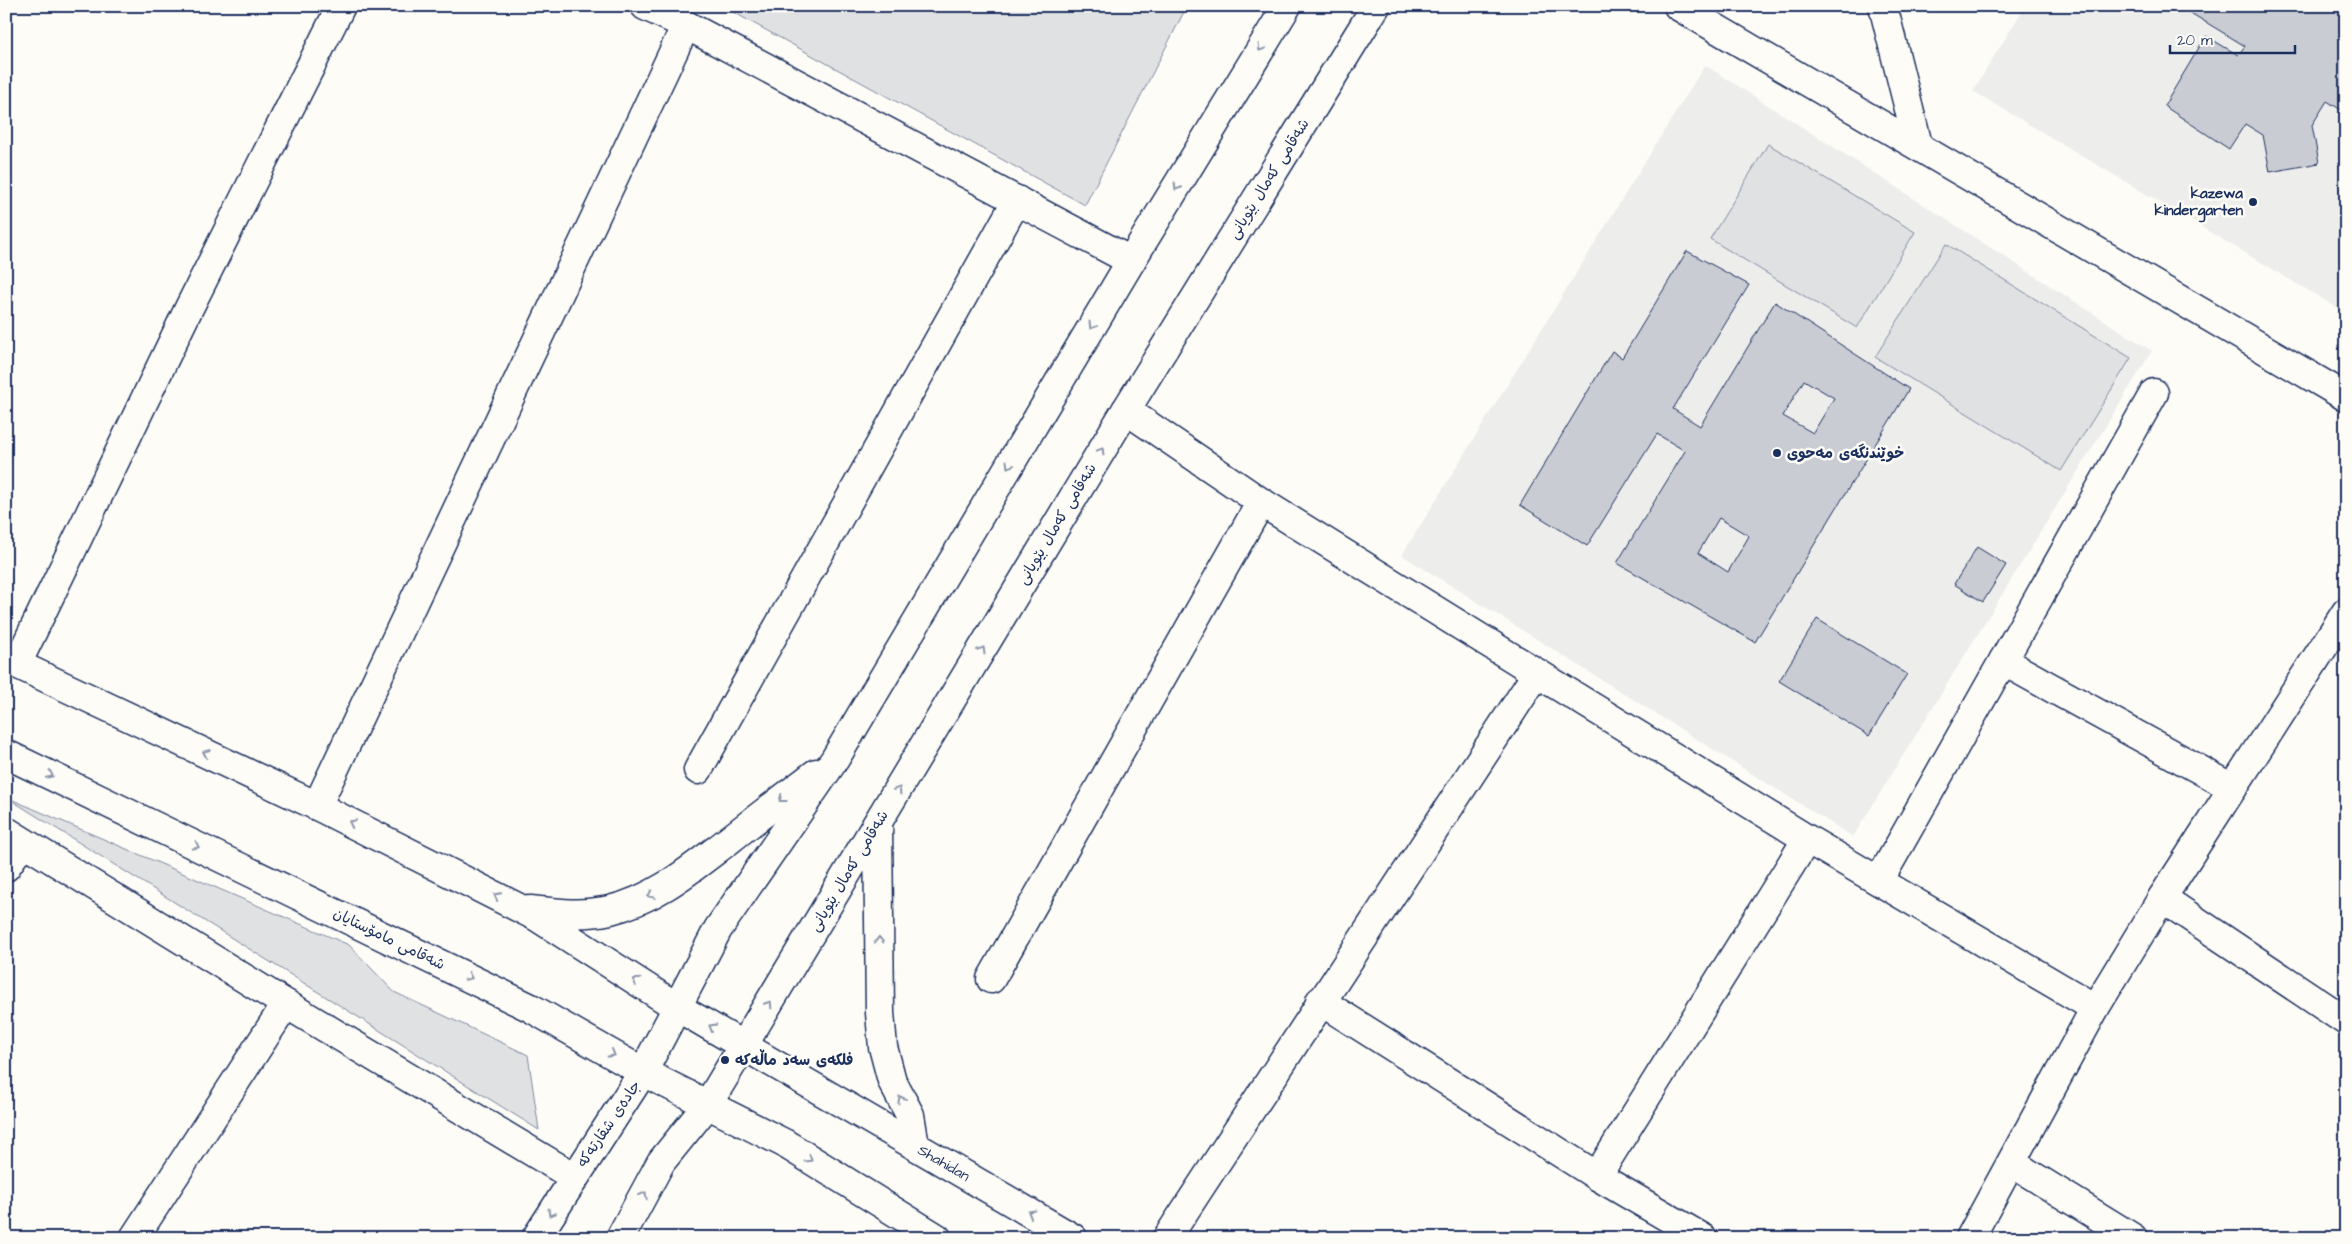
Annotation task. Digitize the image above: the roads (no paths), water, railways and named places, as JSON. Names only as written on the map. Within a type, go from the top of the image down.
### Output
[{"type":"street","points":[[342,6],[11,662],[317,806],[523,910],[677,1007],[718,929],[835,759],[1131,261],[1286,6]]},
{"type":"street","points":[[645,6],[686,25],[1131,261]]},
{"type":"street","name":"شەقامی کەمال بێویانی","points":[[743,1045],[1126,410],[1376,6]]},
{"type":"street","points":[[1678,6],[2346,397]]},
{"type":"street","points":[[1883,6],[1918,145]]},
{"type":"street","points":[[317,806],[686,25]]},
{"type":"street","points":[[698,770],[1017,200]]},
{"type":"street","points":[[1879,881],[2154,393]]},
{"type":"street","points":[[1126,410],[1261,502],[1537,673],[1807,839],[2095,1008]]},
{"type":"street","points":[[991,979],[1261,502]]},
{"type":"street","points":[[1970,1238],[2095,1008],[2162,898],[2346,612]]},
{"type":"street","points":[[2003,661],[2233,788]]},
{"type":"street","points":[[1166,1238],[1537,673]]},
{"type":"street","name":"شەقامی مامۆستایان","points":[[6,754],[531,1008],[643,1072],[784,1143],[937,1238]]},
{"type":"street","points":[[523,910],[589,913],[610,910],[648,896],[690,870],[835,759]]},
{"type":"street","points":[[878,823],[880,1013],[883,1047],[892,1080],[910,1115],[915,1145]]},
{"type":"street","points":[[6,867],[15,836],[286,1004],[574,1177]]},
{"type":"street","points":[[1597,1176],[1807,839]]},
{"type":"street","points":[[2162,898],[2346,1021]]},
{"type":"street","points":[[1320,1001],[1597,1176],[1703,1238]]},
{"type":"street","points":[[134,1238],[286,1004]]},
{"type":"street","name":"جادەی شقارتەکە","points":[[536,1238],[643,1072],[677,1007]]},
{"type":"street","name":"Shahidan","points":[[677,1007],[1074,1238]]},
{"type":"street","points":[[620,1238],[660,1162],[708,1104],[743,1045]]},
{"type":"street","points":[[2012,1163],[2133,1238]]},
{"type":"place","name":"kazewa kindergarten","points":[[2253,202]]},
{"type":"place","name":"خوێندنگەی مەحوی","points":[[1777,453]]},
{"type":"place","name":"فلکەی سەد ماڵەکە","points":[[725,1060]]}]
